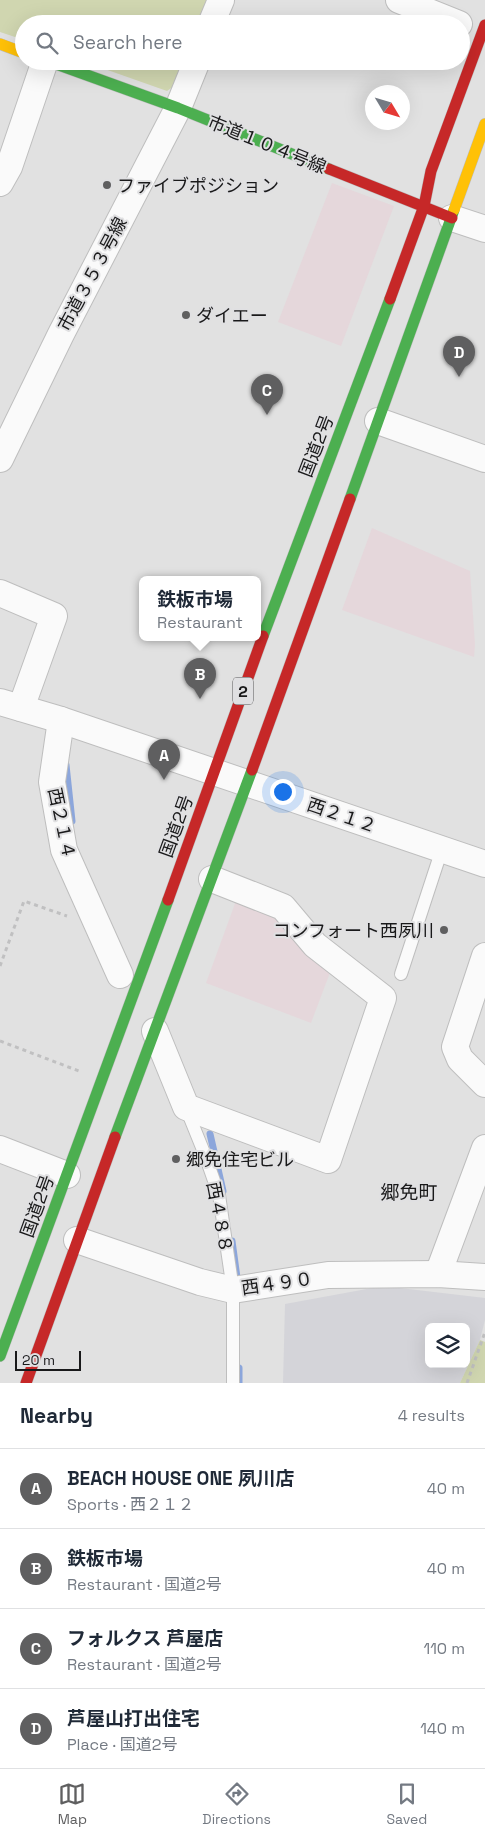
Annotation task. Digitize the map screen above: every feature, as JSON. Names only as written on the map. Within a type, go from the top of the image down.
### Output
[{"type":"main road","points":[[0,44],[15,49]]},
{"type":"main road","name":"市道１０４号線","points":[[71,70],[178,108],[452,218]]},
{"type":"main road","name":"国道2号","points":[[0,1356],[424,206],[431,171],[460,70]]},
{"type":"main road","name":"2","points":[[26,1383],[77,1240],[247,783],[485,124]]},
{"type":"street","points":[[215,15],[221,0]]},
{"type":"street","points":[[399,0],[440,15]]},
{"type":"street","points":[[3,172],[43,70]]},
{"type":"street","name":"市道３５３号線","points":[[0,459],[61,334],[178,108],[193,70]]},
{"type":"street","name":"市道１０４号線","points":[[452,218],[485,229]]},
{"type":"street","points":[[378,421],[485,459]]},
{"type":"street","points":[[0,593],[54,616],[11,705]]},
{"type":"street","name":"西２１２","points":[[11,705],[61,720],[485,864]]},
{"type":"street","name":"西２１４","points":[[61,720],[52,782],[64,850],[120,976]]},
{"type":"street","points":[[186,1107],[328,1160],[382,998],[315,945],[283,907],[212,879]]},
{"type":"street","points":[[485,956],[455,1047],[460,1059],[485,1084]]},
{"type":"street","name":"西４８８","points":[[155,1031],[186,1107]]},
{"type":"street","points":[[438,1274],[485,1148]]},
{"type":"street","points":[[0,1149],[67,1175]]},
{"type":"street","name":"西４９０","points":[[77,1240],[200,1282],[233,1290],[328,1275],[438,1274],[485,1276]]},
{"type":"lane","points":[[401,974],[442,849]]},
{"type":"lane","name":"西４８８","points":[[186,1107],[219,1195],[233,1290],[233,1383]]},
{"type":"path","points":[[0,966],[24,901],[98,927]]},
{"type":"path","points":[[0,1041],[84,1073]]},
{"type":"path","points":[[467,1383],[485,1332]]},
{"type":"shaded area","points":[[332,183],[394,206],[341,346],[278,322]]},
{"type":"shaded area","points":[[372,528],[470,571],[475,645],[474,657],[342,610]]},
{"type":"shaded area","points":[[237,898],[276,914],[331,970],[311,1023],[206,983]]},
{"type":"shaded area","points":[[383,1286],[485,1298],[485,1320],[480,1340],[470,1362],[470,1323],[425,1323],[425,1368],[467,1368],[460,1383],[283,1383],[285,1304]]},
{"type":"green space","points":[[0,0],[210,0],[204,15],[15,15],[15,37],[0,32]]},
{"type":"green space","points":[[108,70],[185,70],[181,81],[167,91]]},
{"type":"green space","points":[[480,1340],[485,1342],[485,1383],[460,1383],[467,1368],[470,1368],[470,1362]]},
{"type":"waterway","points":[[66,765],[72,821]]},
{"type":"waterway","points":[[210,1134],[223,1191]]},
{"type":"waterway","points":[[232,1241],[238,1285]]},
{"type":"waterway","points":[[239,1368],[239,1383]]},
{"type":"traffic: fast","points":[[73,70],[178,108],[329,169]]},
{"type":"traffic: fast","points":[[350,499],[454,210]]},
{"type":"traffic: fast","points":[[263,636],[390,299]]},
{"type":"traffic: fast","points":[[115,1137],[252,770]]},
{"type":"traffic: fast","points":[[0,1356],[168,900]]},
{"type":"traffic: slow","points":[[0,44],[15,50]]},
{"type":"traffic: slow","points":[[454,210],[485,124]]},
{"type":"traffic: jam","points":[[470,66],[485,25]]},
{"type":"traffic: jam","points":[[390,299],[424,206],[431,171],[468,70]]},
{"type":"traffic: jam","points":[[329,169],[452,218]]},
{"type":"traffic: jam","points":[[252,770],[350,499]]},
{"type":"traffic: jam","points":[[168,900],[263,636]]},
{"type":"traffic: jam","points":[[26,1383],[115,1137]]},
{"type":"place","name":"ファイブポジション","points":[[107,185]]},
{"type":"place","name":"ダイエー","points":[[186,315]]},
{"type":"place","name":"芦屋山打出住宅","points":[[459,377]]},
{"type":"place","name":"フォルクス 芦屋店","points":[[267,415]]},
{"type":"place","name":"鉄板市場","points":[[200,699]]},
{"type":"place","name":"BEACH HOUSE ONE 夙川店","points":[[164,780]]},
{"type":"place","name":"コンフォート西夙川","points":[[444,930]]},
{"type":"place","name":"郷免住宅ビル","points":[[176,1159]]},
{"type":"district","name":"郷免町","points":[[409,1192]]}]
